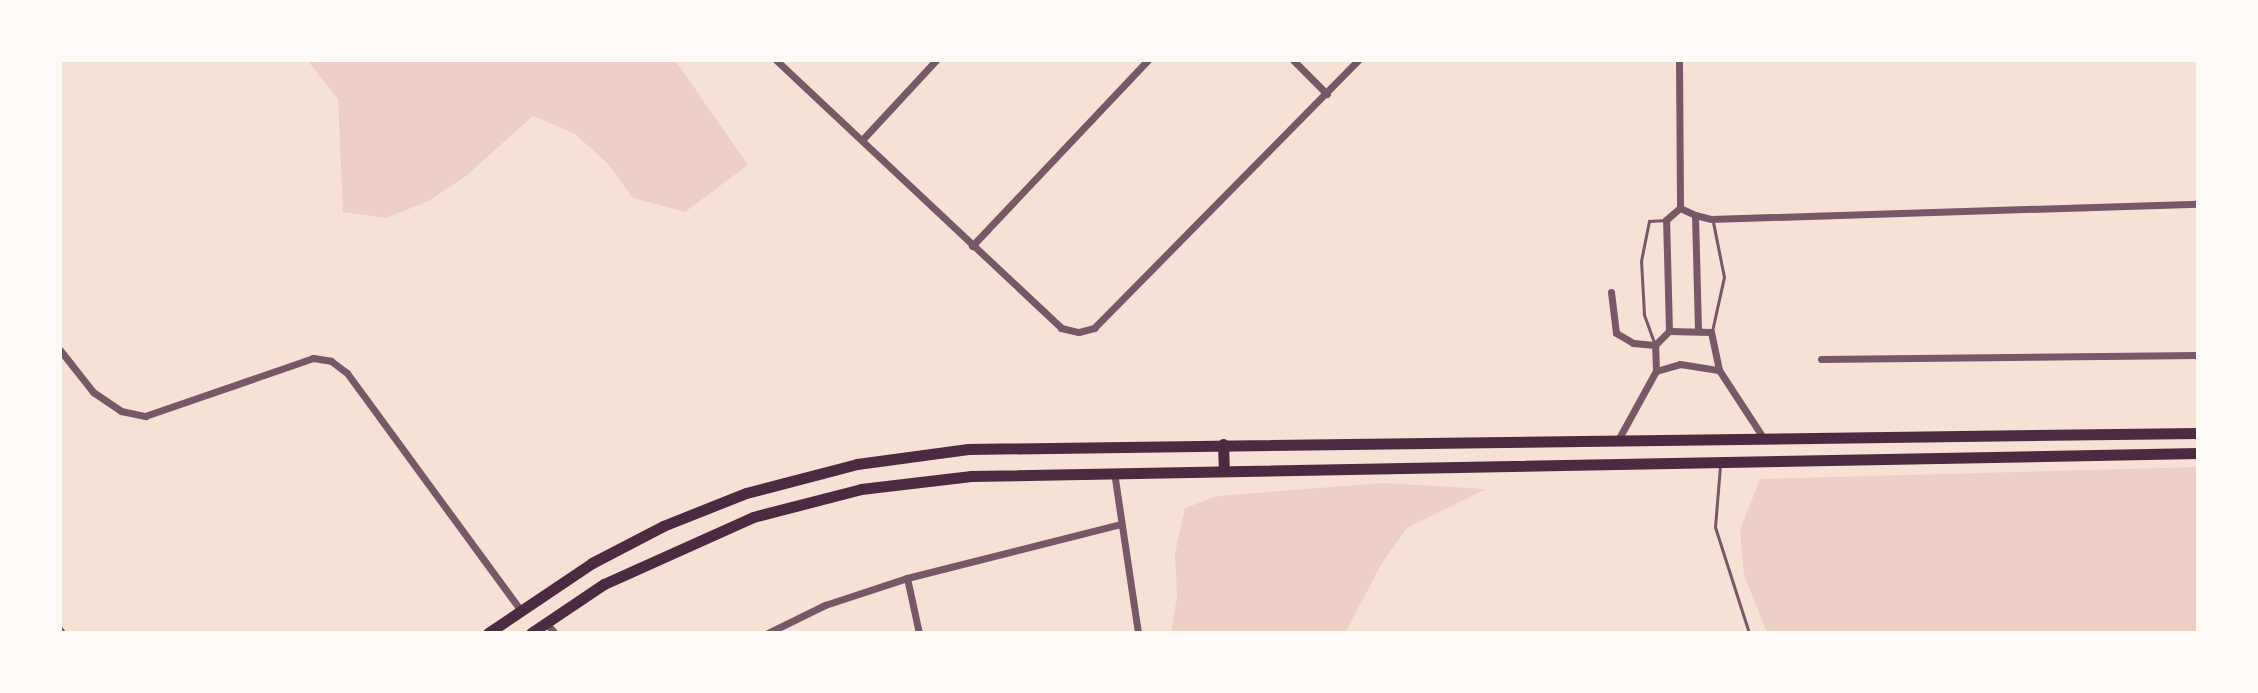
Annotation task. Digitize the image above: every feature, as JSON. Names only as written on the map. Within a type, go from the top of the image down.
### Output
[{"type":"main road","points":[[488,633],[520,609],[663,526],[746,493],[857,464],[968,449],[2198,433]]},
{"type":"main road","points":[[1984,437],[1985,459]]},
{"type":"main road","points":[[1223,444],[1224,469]]},
{"type":"main road","points":[[531,633],[673,549],[753,517],[861,489],[971,476],[1113,470],[1985,459],[2198,453]]},
{"type":"street","points":[[776,60],[1061,328],[1079,332],[1094,328],[1358,60]]},
{"type":"street","points":[[862,140],[936,60]]},
{"type":"street","points":[[972,246],[1148,60]]},
{"type":"street","points":[[1293,60],[1327,94]]},
{"type":"street","points":[[1669,331],[1666,220],[1680,208],[1679,60]]},
{"type":"street","points":[[1680,208],[1711,219],[2198,204]]},
{"type":"street","points":[[1695,215],[1698,331]]},
{"type":"street","points":[[1611,292],[1616,333],[1633,343],[1655,345]]},
{"type":"street","points":[[1618,441],[1656,371],[1655,345],[1669,331],[1698,331],[1711,332],[1719,370],[1765,441]]},
{"type":"street","points":[[60,350],[93,392],[121,411],[145,416],[313,358],[331,361],[347,373],[520,609]]},
{"type":"street","points":[[1821,359],[2198,355]]},
{"type":"street","points":[[1656,371],[1680,364],[1719,370]]},
{"type":"street","points":[[1113,470],[1138,633]]},
{"type":"street","points":[[768,633],[825,605],[907,578],[1120,524]]},
{"type":"street","points":[[907,578],[919,633]]},
{"type":"street","points":[[545,622],[555,633]]},
{"type":"lane","points":[[1711,219],[1724,277],[1711,332]]},
{"type":"lane","points":[[1655,345],[1644,314],[1641,261],[1649,221],[1666,220]]},
{"type":"lane","points":[[1721,462],[1715,527],[1749,633]]},
{"type":"shaded area","points":[[307,60],[675,60],[748,165],[685,212],[633,198],[607,163],[575,134],[533,116],[467,175],[429,201],[386,218],[343,212],[338,99]]},
{"type":"shaded area","points":[[2198,467],[2198,633],[1767,633],[1744,575],[1740,530],[1760,479]]},
{"type":"shaded area","points":[[1384,483],[1486,489],[1407,528],[1382,563],[1345,633],[1171,633],[1177,596],[1175,553],[1185,508],[1217,496]]}]
